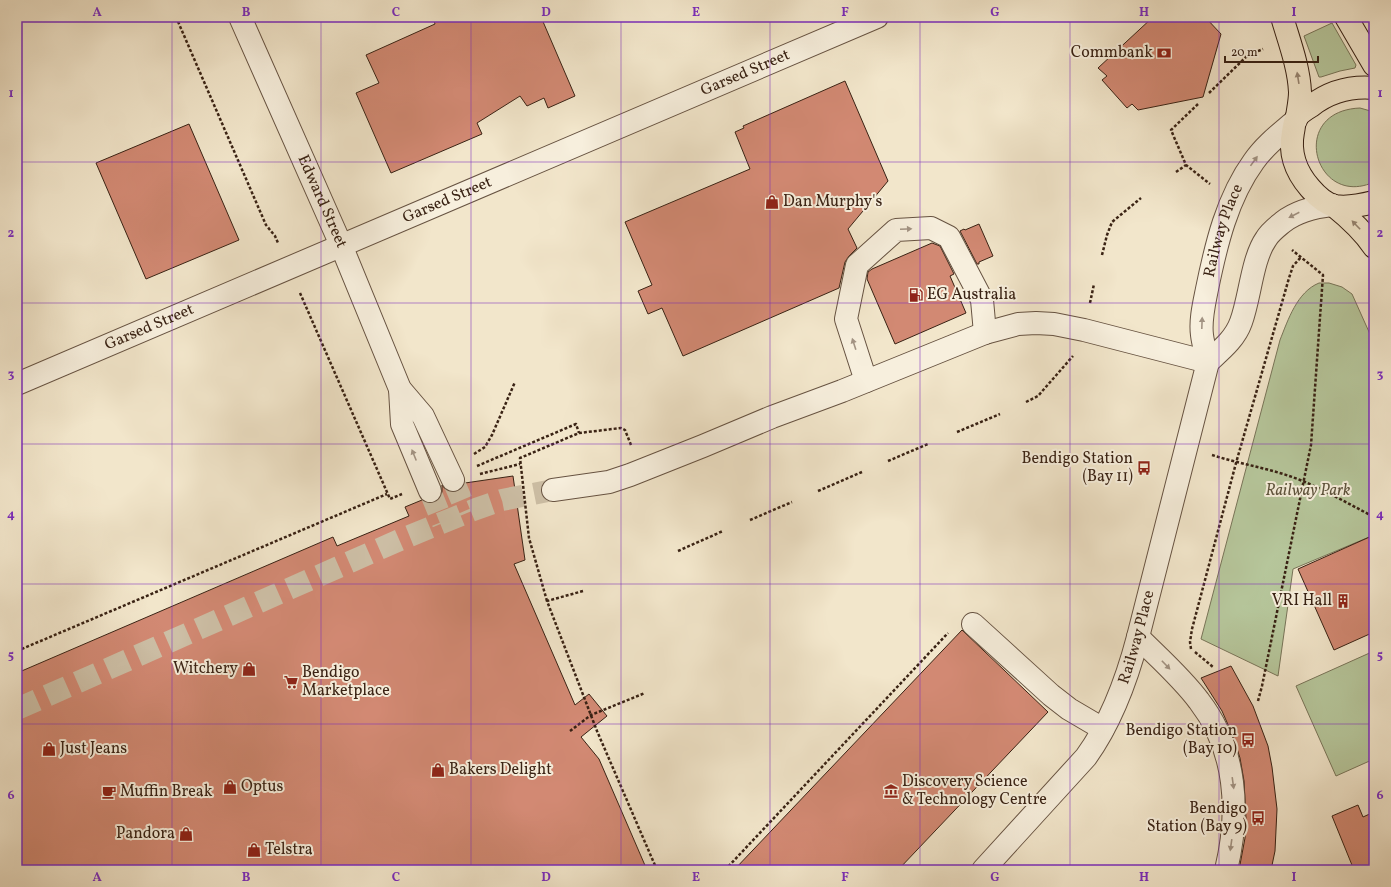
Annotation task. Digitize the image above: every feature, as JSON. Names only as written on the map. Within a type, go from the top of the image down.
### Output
[{"type":"main road","points":[[1282,17],[1292,51],[1300,92],[1291,145],[1292,155],[1298,170],[1315,194],[1320,199],[1333,205],[1353,221],[1366,235],[1374,247]]},
{"type":"main road","points":[[1346,17],[1374,65]]},
{"type":"main road","points":[[1296,119],[1315,103],[1329,94],[1347,89],[1374,88]]},
{"type":"main road","points":[[1333,205],[1357,205],[1374,202]]},
{"type":"street","name":"Edward Street","points":[[240,17],[341,245],[400,389]]},
{"type":"street","name":"Garsed Street","points":[[17,384],[877,17]]},
{"type":"street","name":"Railway Place","points":[[983,870],[1082,762],[1097,742],[1122,690],[1131,666],[1208,362],[1202,334],[1203,312],[1213,258],[1228,213],[1244,176],[1261,152],[1296,119]]},
{"type":"street","points":[[552,490],[609,482],[985,333],[1018,324],[1054,324],[1084,330],[1208,362],[1229,343],[1241,322],[1258,256],[1265,240],[1278,226],[1294,214],[1318,206],[1333,205]]},
{"type":"street","points":[[866,381],[846,319],[847,311],[857,265],[896,230],[931,228],[949,237],[982,300],[985,333]]},
{"type":"street","points":[[400,389],[423,416],[453,480]]},
{"type":"street","points":[[400,389],[402,424],[428,487]]},
{"type":"street","points":[[973,624],[1051,695],[1069,709],[1103,729]]},
{"type":"street","points":[[1138,637],[1200,701],[1224,748],[1231,768],[1234,801],[1233,834],[1226,870]]},
{"type":"path","points":[[176,17],[266,225],[276,236],[278,243]]},
{"type":"path","points":[[1210,93],[1247,56],[1258,52]]},
{"type":"path","points":[[1198,104],[1171,130],[1186,165],[1213,187]]},
{"type":"path","points":[[1176,172],[1186,165]]},
{"type":"path","points":[[1102,256],[1112,222],[1141,198]]},
{"type":"path","points":[[1258,701],[1311,445],[1323,275],[1289,248]]},
{"type":"path","points":[[1213,667],[1191,649],[1190,642],[1192,629],[1236,463],[1289,278],[1293,266],[1301,257]]},
{"type":"path","points":[[1088,309],[1094,284]]},
{"type":"path","points":[[300,292],[390,500],[428,487]]},
{"type":"path","points":[[1026,402],[1038,396],[1074,354]]},
{"type":"path","points":[[474,454],[485,447],[492,435],[515,382]]},
{"type":"path","points":[[957,432],[1000,414]]},
{"type":"path","points":[[476,465],[576,424],[579,433]]},
{"type":"path","points":[[641,470],[625,430],[621,428],[579,433],[520,458],[530,538],[547,601],[591,715],[657,870]]},
{"type":"path","points":[[888,461],[928,444]]},
{"type":"path","points":[[1187,447],[1236,463],[1268,470],[1304,482],[1374,517]]},
{"type":"path","points":[[483,473],[520,464]]},
{"type":"path","points":[[818,491],[862,472]]},
{"type":"path","points":[[17,651],[387,494]]},
{"type":"path","points":[[750,520],[792,502]]},
{"type":"path","points":[[678,551],[723,531]]},
{"type":"path","points":[[547,601],[583,591]]},
{"type":"path","points":[[725,870],[964,616],[973,624]]},
{"type":"path","points":[[570,731],[591,715],[645,694]]},
{"type":"green space","points":[[1332,23],[1356,65],[1355,68],[1319,77],[1304,36]]},
{"type":"green space","points":[[1360,108],[1374,112],[1374,182],[1353,187],[1337,182],[1324,171],[1318,156],[1317,140],[1323,125],[1337,113]]},
{"type":"green space","name":"Railway Park","points":[[1319,283],[1329,283],[1342,287],[1352,294],[1374,343],[1374,535],[1293,569],[1278,676],[1201,639],[1280,340],[1294,307],[1311,287]]},
{"type":"green space","points":[[1374,651],[1374,759],[1336,776],[1296,686]]},
{"type":"building","points":[[433,17],[541,17],[575,96],[548,108],[544,98],[527,106],[520,96],[477,123],[482,134],[391,173],[356,93],[379,83],[366,55],[435,24]]},
{"type":"building","name":"Commbank","points":[[1153,17],[1205,17],[1221,34],[1203,97],[1138,110],[1132,104],[1127,108],[1102,80],[1107,76],[1098,68]]},
{"type":"building","name":"Dan Murphy's","points":[[845,81],[888,181],[848,229],[857,248],[845,262],[839,288],[683,356],[662,308],[648,314],[638,291],[652,285],[625,222],[750,169],[735,132],[744,128],[743,126]]},
{"type":"building","points":[[189,124],[239,240],[146,279],[96,163]]},
{"type":"building","points":[[979,224],[993,256],[977,264],[960,231]]},
{"type":"building","name":"EG Australia","points":[[932,243],[940,246],[954,274],[950,276],[966,313],[895,344],[867,279],[868,272]]},
{"type":"building","name":"Bendigo Marketplace","points":[[513,476],[525,560],[514,564],[575,705],[589,694],[607,716],[581,737],[599,759],[647,870],[17,870],[17,673],[333,537],[337,546],[409,516],[405,507],[422,500],[428,503],[435,502],[440,498],[442,493],[442,485],[446,490],[452,492],[459,491],[465,483]]},
{"type":"building","name":"VRI Hall","points":[[1374,535],[1374,632],[1334,650],[1298,569]]},
{"type":"building","name":"Discovery Science & Technology Centre","points":[[962,630],[1048,712],[898,870],[734,870]]},
{"type":"building","points":[[1231,666],[1253,706],[1268,746],[1277,809],[1275,851],[1271,870],[1239,870],[1245,838],[1246,819],[1244,781],[1240,758],[1233,736],[1222,711],[1201,678]]},
{"type":"building","points":[[1358,805],[1363,817],[1374,812],[1374,870],[1354,870],[1332,816]]},
{"type":"tunnel","points":[[453,480],[467,513]]},
{"type":"tunnel","points":[[17,709],[402,539],[502,500],[553,490]]},
{"type":"tunnel","points":[[430,491],[443,523]]},
{"type":"place","name":"Commbank","points":[[1164,53]]},
{"type":"place","name":"Dan Murphy's","points":[[772,202]]},
{"type":"place","name":"EG Australia","points":[[916,295]]},
{"type":"place","name":"Bendigo Station (Bay 11)","points":[[1144,468]]},
{"type":"place","name":"VRI Hall","points":[[1343,601]]},
{"type":"place","name":"Witchery","points":[[249,669]]},
{"type":"place","name":"Bendigo Marketplace","points":[[291,682]]},
{"type":"place","name":"Bendigo Station (Bay 10)","points":[[1248,740]]},
{"type":"place","name":"Just Jeans","points":[[49,749]]},
{"type":"place","name":"Bakers Delight","points":[[438,770]]},
{"type":"place","name":"Optus","points":[[230,787]]},
{"type":"place","name":"Discovery Science & Technology Centre","points":[[891,791]]},
{"type":"place","name":"Muffin Break","points":[[109,792]]},
{"type":"place","name":"Bendigo Station (Bay 9)","points":[[1258,818]]},
{"type":"place","name":"Pandora","points":[[186,834]]},
{"type":"place","name":"Telstra","points":[[254,850]]}]
